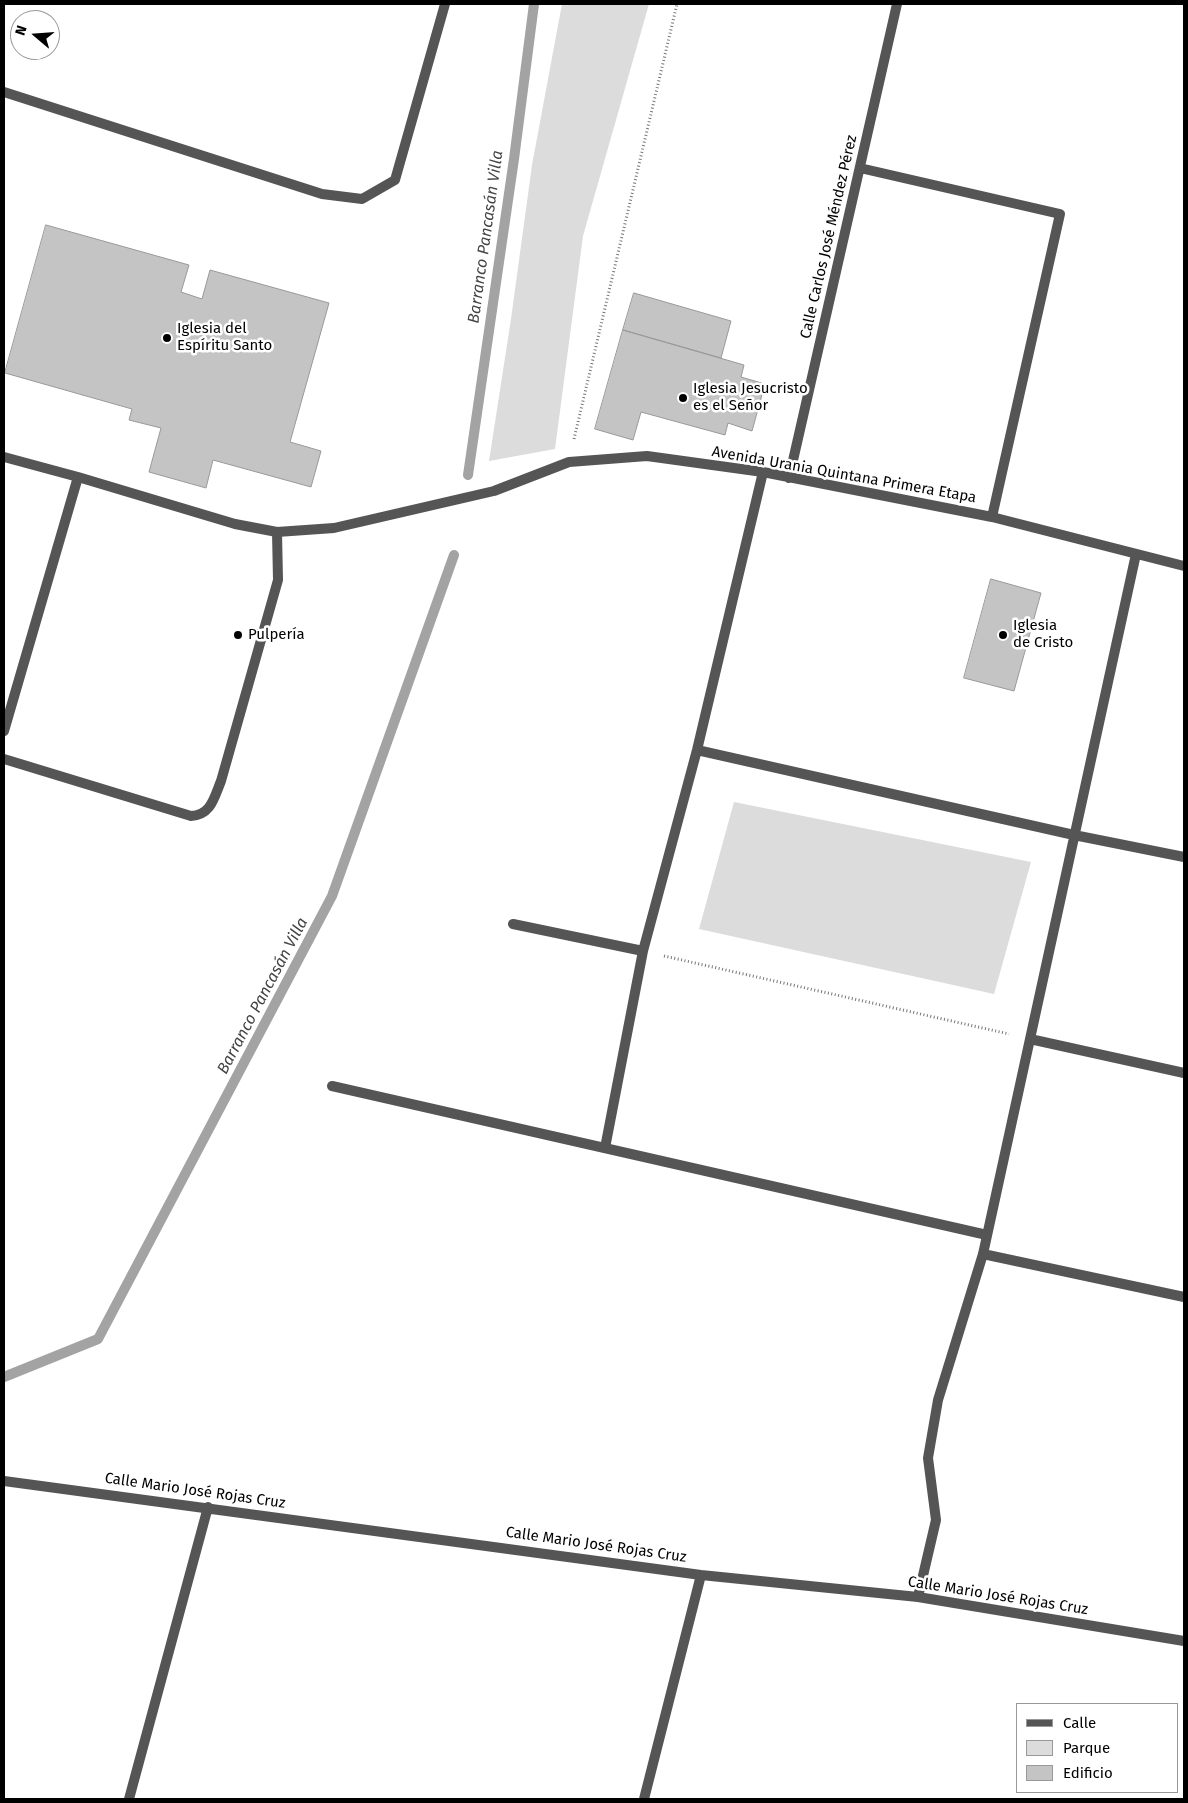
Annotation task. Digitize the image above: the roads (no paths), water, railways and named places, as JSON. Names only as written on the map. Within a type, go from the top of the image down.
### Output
[{"type":"street","points":[[4,92],[322,194],[362,199],[395,180],[445,4]]},
{"type":"street","name":"Calle Carlos José Méndez Pérez","points":[[789,478],[897,4]]},
{"type":"street","points":[[860,168],[1060,214],[992,517]]},
{"type":"street","name":"Avenida Urania Quintana Primera Etapa","points":[[4,457],[235,524],[277,532],[334,528],[494,491],[569,462],[647,456],[763,472],[992,517],[1184,566]]},
{"type":"street","points":[[605,1148],[644,951],[697,750],[763,472]]},
{"type":"street","points":[[4,732],[78,477]]},
{"type":"street","points":[[4,759],[191,816],[200,815],[208,810],[221,781],[278,580],[277,532]]},
{"type":"street","points":[[918,1597],[936,1520],[928,1458],[938,1400],[983,1254],[1136,554]]},
{"type":"street","points":[[697,750],[1074,835],[1184,857]]},
{"type":"street","points":[[513,924],[644,951]]},
{"type":"street","points":[[1030,1039],[1184,1074]]},
{"type":"street","points":[[332,1086],[987,1235]]},
{"type":"street","points":[[983,1254],[1184,1297]]},
{"type":"street","name":"Calle Mario José Rojas Cruz","points":[[4,1481],[701,1575],[918,1597],[1184,1641]]},
{"type":"street","points":[[129,1799],[208,1507]]},
{"type":"street","points":[[644,1799],[701,1575]]},
{"type":"waterway","name":"Barranco Pancasán Villa","points":[[468,475],[514,159],[534,4]]},
{"type":"waterway","name":"Barranco Pancasán Villa","points":[[4,1377],[98,1339],[332,896],[454,555]]},
{"type":"place","name":"Iglesia del Espíritu Santo","points":[[167,338]]},
{"type":"place","name":"Iglesia Jesucristo es el Señor","points":[[683,398]]},
{"type":"place","name":"Pulpería","points":[[238,635]]},
{"type":"place","name":"Iglesia de Cristo","points":[[1003,635]]}]
